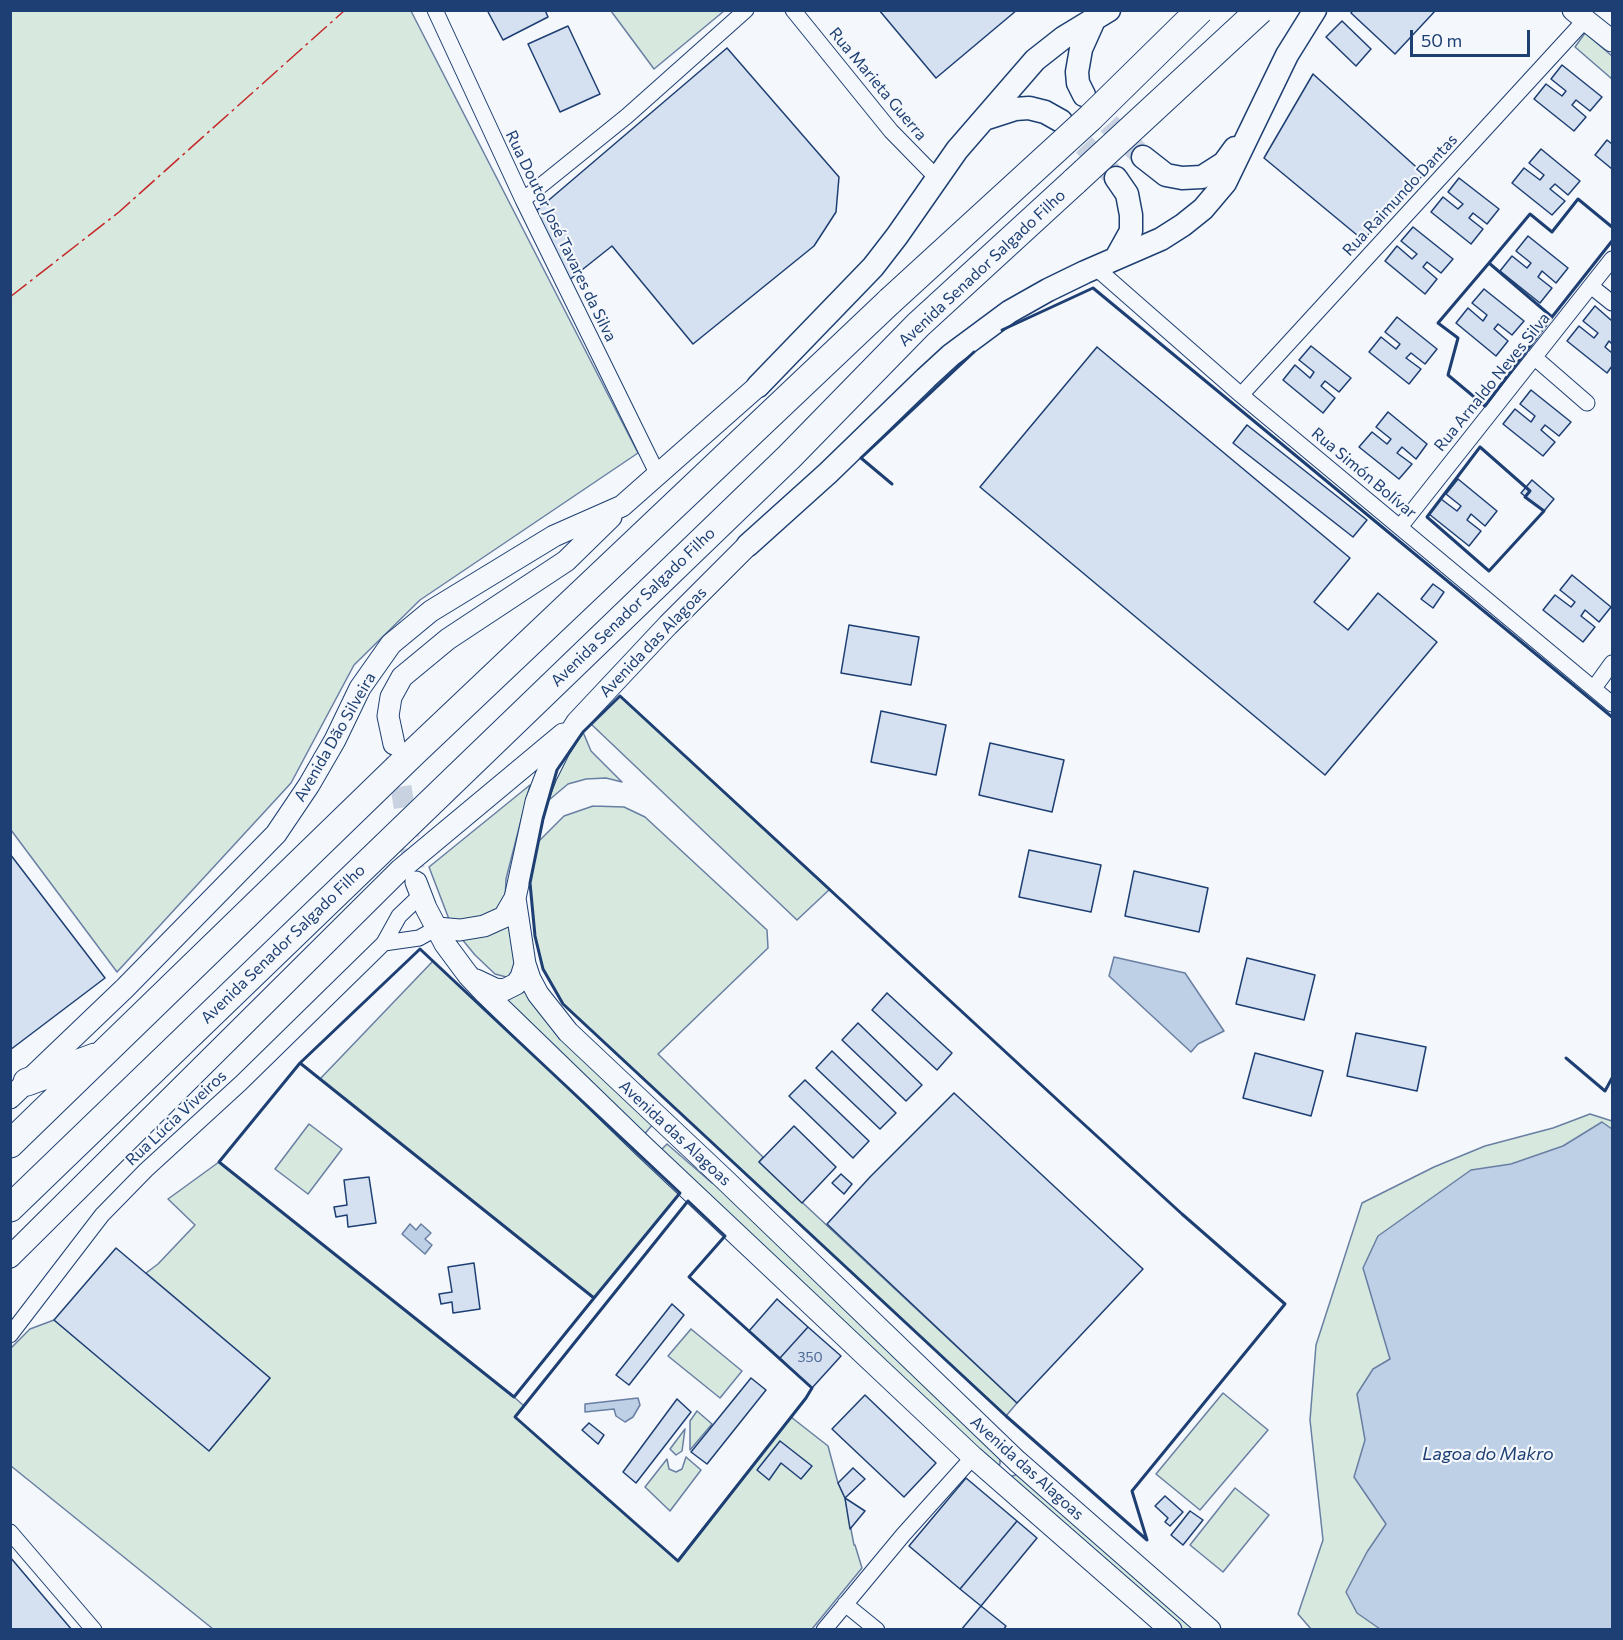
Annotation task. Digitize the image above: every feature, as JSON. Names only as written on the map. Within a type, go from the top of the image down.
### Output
[{"type":"highway","points":[[10,1144],[412,754],[890,302],[1090,118],[1200,10]]},
{"type":"highway","name":"Avenida Senador Salgado Filho","points":[[10,1208],[789,457],[918,324],[1260,10]]},
{"type":"highway","points":[[19,1090],[107,1052]]},
{"type":"main road","points":[[748,545],[951,355],[1009,312],[1095,267],[1161,239],[1203,209],[1225,183],[1287,55],[1316,10]]},
{"type":"main road","points":[[758,386],[873,267],[957,150],[1035,60],[1063,38],[1102,15]]},
{"type":"main road","points":[[1084,95],[1078,83],[1077,72],[1081,49],[1102,15]]},
{"type":"main road","points":[[1579,15],[1612,41]]},
{"type":"main road","points":[[984,119],[1016,109],[1029,108],[1045,112],[1061,121]]},
{"type":"main road","points":[[1143,157],[1166,175],[1182,178],[1202,177],[1224,163],[1256,117]]},
{"type":"main road","points":[[1116,178],[1127,194],[1131,214],[1131,231],[1116,258]]},
{"type":"main road","name":"Avenida Dão Silveira","points":[[19,1090],[133,980],[276,834],[319,767],[360,688],[391,644],[431,611],[554,536],[622,506],[758,386]]},
{"type":"main road","points":[[394,744],[388,716],[391,697],[402,677],[448,639],[566,561],[622,506]]},
{"type":"main road","name":"Avenida das Alagoas","points":[[748,545],[668,625],[577,722],[559,750],[536,802],[515,898],[525,964],[538,994],[568,1032],[1017,1461],[1210,1629]]},
{"type":"main road","name":"Avenida Senador Salgado Filho","points":[[10,1257],[401,869],[577,722]]},
{"type":"main road","name":"Avenida das Alagoas","points":[[419,888],[426,908],[445,944],[468,975],[644,1148],[973,1457],[1171,1629]]},
{"type":"main road","points":[[437,928],[460,930],[484,926],[504,917],[515,898]]},
{"type":"main road","points":[[468,975],[483,984],[504,990],[516,984],[525,964]]},
{"type":"main road","points":[[644,1148],[654,1140],[672,1142],[723,1178]]},
{"type":"main road","points":[[999,1480],[1017,1461]]},
{"type":"street","name":"Rua Doutor José Tavares da Silva","points":[[435,10],[523,200],[658,475]]},
{"type":"street","points":[[523,200],[627,116],[746,10]]},
{"type":"street","name":"Rua Marieta Guerra","points":[[793,10],[891,132],[938,178]]},
{"type":"street","name":"Rua Raimundo Dantas","points":[[1241,395],[1579,15]]},
{"type":"street","name":"Rua Arnaldo Neves Silva","points":[[1400,527],[1612,259]]},
{"type":"street","name":"Rua Simón Bolívar","points":[[1095,267],[1241,395],[1612,704]]},
{"type":"street","points":[[1592,287],[1612,303]]},
{"type":"street","points":[[1534,357],[1587,403]]},
{"type":"street","points":[[1594,688],[1612,663]]},
{"type":"street","name":"Rua Lúcia Viveiros","points":[[10,1335],[102,1215],[146,1170],[241,1083],[384,943],[399,916],[419,888]]},
{"type":"street","points":[[384,943],[419,938],[437,928]]},
{"type":"street","points":[[824,1629],[903,1535],[973,1457]]},
{"type":"street","points":[[10,1532],[94,1629]]},
{"type":"street","points":[[846,1604],[877,1629]]},
{"type":"shaded area","points":[[11,10],[411,11],[638,453],[420,600],[354,665],[291,783],[117,972],[11,830]]},
{"type":"shaded area","points":[[611,11],[724,11],[654,69]]},
{"type":"shaded area","points":[[1585,33],[1612,56],[1612,79],[1575,47]]},
{"type":"shaded area","points":[[620,696],[830,889],[797,920],[591,724]]},
{"type":"shaded area","points":[[583,732],[591,751],[622,782],[606,778],[586,779],[568,784],[549,800],[557,770]]},
{"type":"shaded area","points":[[530,785],[506,879],[505,901],[516,971],[510,978],[495,974],[475,955],[452,927],[429,867]]},
{"type":"shaded area","points":[[593,806],[624,807],[645,817],[767,930],[768,948],[658,1054],[763,1157],[759,1162],[1017,1403],[1006,1416],[563,1004],[543,969],[535,936],[530,883],[538,842],[564,816]]},
{"type":"shaded area","points":[[433,961],[680,1193],[594,1298],[320,1079]]},
{"type":"shaded area","points":[[526,989],[653,1124],[642,1137],[504,997]]},
{"type":"shaded area","name":"Lagoa do Makro","points":[[1590,1114],[1612,1121],[1612,1629],[1311,1629],[1298,1614],[1323,1540],[1310,1420],[1316,1345],[1362,1203],[1434,1167],[1485,1146],[1553,1128]]},
{"type":"shaded area","points":[[309,1124],[342,1149],[308,1194],[275,1169]]},
{"type":"shaded area","points":[[667,1144],[712,1183],[724,1187],[1000,1454],[1000,1464],[992,1469],[659,1152]]},
{"type":"shaded area","points":[[219,1162],[514,1397],[524,1406],[515,1417],[677,1561],[791,1417],[828,1446],[838,1483],[845,1498],[854,1545],[862,1568],[812,1629],[213,1629],[11,1466],[10,1349],[30,1329],[54,1320],[209,1450],[270,1378],[146,1273],[158,1264],[195,1225],[168,1199]]},
{"type":"shaded area","points":[[691,1329],[742,1371],[720,1398],[668,1356]]},
{"type":"shaded area","points":[[1223,1393],[1268,1430],[1200,1510],[1156,1474]]},
{"type":"shaded area","points":[[697,1411],[712,1424],[690,1450],[690,1421]]},
{"type":"shaded area","points":[[685,1429],[682,1451],[676,1455],[670,1449]]},
{"type":"shaded area","points":[[686,1457],[701,1470],[670,1511],[645,1487],[667,1459],[669,1469],[676,1472],[682,1469]]},
{"type":"shaded area","points":[[1023,1473],[1201,1629],[1181,1629],[1010,1483],[1012,1476]]},
{"type":"shaded area","points":[[1235,1488],[1269,1515],[1223,1572],[1190,1545]]},
{"type":"water","points":[[1114,957],[1185,973],[1224,1031],[1198,1044],[1191,1052],[1109,976]]},
{"type":"water","name":"Lagoa do Makro","points":[[1602,1122],[1612,1129],[1612,1629],[1380,1629],[1357,1613],[1346,1592],[1367,1552],[1386,1524],[1354,1477],[1365,1440],[1357,1394],[1373,1369],[1390,1359],[1363,1268],[1378,1236],[1471,1170],[1511,1164],[1563,1146]]},
{"type":"water","points":[[410,1224],[416,1230],[421,1224],[431,1233],[425,1239],[432,1245],[425,1254],[402,1234]]},
{"type":"water","points":[[638,1398],[640,1405],[633,1417],[625,1422],[616,1416],[614,1409],[585,1412],[585,1404]]},
{"type":"building","points":[[487,10],[545,10],[548,17],[503,40]]},
{"type":"building","points":[[879,10],[1017,10],[936,78]]},
{"type":"building","points":[[1353,10],[1436,10],[1395,54],[1351,13]]},
{"type":"building","points":[[1342,21],[1371,49],[1356,66],[1326,37]]},
{"type":"building","points":[[568,26],[600,94],[560,112],[528,44]]},
{"type":"building","points":[[727,48],[839,177],[836,212],[814,246],[693,344],[612,246],[568,281],[536,211]]},
{"type":"building","points":[[1562,65],[1602,97],[1590,111],[1576,100],[1572,105],[1586,117],[1574,131],[1534,99],[1546,84],[1562,96],[1566,91],[1551,79]]},
{"type":"building","points":[[1313,74],[1424,174],[1363,240],[1264,158]]},
{"type":"building","points":[[1607,140],[1612,144],[1612,169],[1595,155]]},
{"type":"building","points":[[1541,149],[1580,181],[1568,195],[1555,184],[1550,189],[1565,201],[1552,215],[1512,183],[1524,168],[1540,180],[1544,175],[1529,163]]},
{"type":"building","points":[[1459,178],[1499,209],[1487,224],[1473,213],[1469,218],[1483,229],[1471,244],[1431,212],[1443,197],[1458,209],[1463,204],[1448,192]]},
{"type":"building","points":[[1413,227],[1453,259],[1441,273],[1427,262],[1423,267],[1437,279],[1425,294],[1385,261],[1397,246],[1412,259],[1417,254],[1401,241]]},
{"type":"building","points":[[1528,236],[1568,268],[1556,283],[1542,271],[1538,277],[1552,288],[1540,303],[1500,271],[1512,256],[1527,268],[1531,263],[1516,251]]},
{"type":"building","points":[[1484,289],[1524,321],[1512,335],[1498,324],[1494,329],[1508,341],[1496,356],[1456,323],[1468,308],[1483,321],[1487,315],[1472,303]]},
{"type":"building","points":[[1595,306],[1612,321],[1612,344],[1609,341],[1605,347],[1612,353],[1612,366],[1607,373],[1567,341],[1579,326],[1594,338],[1598,333],[1583,321]]},
{"type":"building","points":[[1397,317],[1437,349],[1425,364],[1411,353],[1406,358],[1421,369],[1409,384],[1369,352],[1381,337],[1396,349],[1400,344],[1385,332]]},
{"type":"building","points":[[1311,346],[1351,378],[1339,392],[1325,381],[1321,386],[1335,398],[1323,413],[1283,380],[1295,365],[1310,378],[1314,372],[1299,360]]},
{"type":"building","points":[[1097,347],[1350,558],[1314,602],[1348,630],[1378,593],[1437,642],[1325,775],[980,487]]},
{"type":"building","points":[[1531,390],[1571,422],[1559,436],[1545,425],[1541,430],[1555,442],[1543,456],[1503,424],[1515,409],[1531,422],[1535,416],[1520,404]]},
{"type":"building","points":[[1388,412],[1427,444],[1416,459],[1402,447],[1397,453],[1412,464],[1399,479],[1359,447],[1372,432],[1387,444],[1391,439],[1376,427]]},
{"type":"building","points":[[1247,425],[1367,520],[1353,537],[1233,443]]},
{"type":"building","points":[[1458,479],[1497,511],[1485,526],[1471,514],[1467,520],[1481,531],[1469,546],[1429,514],[1441,499],[1457,511],[1461,506],[1446,494]]},
{"type":"building","points":[[1532,480],[1554,499],[1544,511],[1521,493]]},
{"type":"building","points":[[1572,575],[1611,607],[1599,622],[1585,610],[1581,616],[1595,627],[1583,642],[1543,610],[1555,595],[1571,607],[1575,602],[1560,590]]},
{"type":"building","points":[[1433,584],[1444,592],[1433,608],[1421,599]]},
{"type":"building","points":[[849,625],[919,637],[911,685],[841,673]]},
{"type":"building","points":[[881,711],[946,725],[936,775],[871,762]]},
{"type":"building","points":[[990,743],[1064,760],[1052,812],[979,795]]},
{"type":"building","points":[[1029,850],[1101,865],[1091,912],[1019,897]]},
{"type":"building","points":[[10,854],[105,978],[10,1050]]},
{"type":"building","points":[[1134,871],[1208,888],[1199,932],[1125,916]]},
{"type":"building","points":[[1247,958],[1315,975],[1304,1020],[1236,1004]]},
{"type":"building","points":[[887,993],[952,1053],[937,1070],[872,1010]]},
{"type":"building","points":[[858,1023],[922,1085],[906,1101],[842,1040]]},
{"type":"building","points":[[1356,1033],[1426,1047],[1417,1091],[1347,1076]]},
{"type":"building","points":[[832,1051],[896,1113],[880,1129],[816,1068]]},
{"type":"building","points":[[1255,1053],[1323,1071],[1311,1116],[1243,1098]]},
{"type":"building","points":[[805,1080],[869,1141],[853,1158],[789,1096]]},
{"type":"building","points":[[954,1093],[1143,1269],[1017,1403],[827,1224],[870,1177]]},
{"type":"building","points":[[794,1126],[836,1167],[802,1203],[759,1162]]},
{"type":"building","points":[[841,1174],[852,1184],[844,1194],[832,1183]]},
{"type":"building","points":[[369,1177],[376,1223],[348,1227],[347,1215],[336,1217],[334,1207],[347,1205],[344,1180]]},
{"type":"building","points":[[116,1248],[270,1378],[209,1451],[54,1320]]},
{"type":"building","points":[[474,1263],[480,1309],[453,1313],[452,1302],[441,1304],[439,1294],[452,1292],[448,1267]]},
{"type":"building","points":[[777,1299],[808,1327],[780,1358],[749,1331]]},
{"type":"building","points":[[672,1304],[684,1315],[629,1385],[616,1375]]},
{"type":"building","points":[[808,1327],[841,1356],[812,1388],[780,1358]]},
{"type":"building","points":[[751,1378],[766,1390],[707,1464],[691,1452]]},
{"type":"building","points":[[865,1395],[936,1463],[904,1497],[832,1429]]},
{"type":"building","points":[[677,1399],[691,1412],[636,1483],[623,1472]]},
{"type":"building","points":[[589,1423],[604,1435],[598,1444],[582,1430]]},
{"type":"building","points":[[780,1441],[812,1466],[801,1479],[781,1463],[769,1480],[757,1470]]},
{"type":"building","points":[[853,1468],[865,1479],[845,1498],[838,1483]]},
{"type":"building","points":[[966,1478],[1017,1521],[960,1589],[909,1546]]},
{"type":"building","points":[[1165,1496],[1183,1512],[1170,1526],[1165,1522],[1168,1518],[1155,1506]]},
{"type":"building","points":[[845,1498],[865,1511],[850,1529]]},
{"type":"building","points":[[1190,1511],[1203,1520],[1183,1545],[1171,1535]]},
{"type":"building","points":[[1017,1521],[1037,1538],[981,1606],[960,1589]]},
{"type":"building","points":[[10,1557],[72,1630],[10,1630]]},
{"type":"building","points":[[981,1606],[1006,1626],[1003,1630],[961,1630]]},
{"type":"tunnel","points":[[1087,99],[1143,157]]},
{"type":"tunnel","points":[[1061,121],[1116,178]]},
{"type":"tunnel","points":[[396,756],[415,874]]},
{"type":"wall","points":[[1612,227],[1578,199],[1552,232],[1530,214],[1489,263],[1552,317],[1612,241]]},
{"type":"wall","points":[[1489,263],[1438,323],[1458,338],[1448,375],[1485,406],[1552,317]]},
{"type":"wall","points":[[1002,330],[1093,288],[1612,717]]},
{"type":"wall","points":[[892,484],[861,458],[974,352]]},
{"type":"wall","points":[[1480,447],[1530,491],[1525,497],[1544,511],[1489,571],[1427,517],[1480,447]]},
{"type":"wall","points":[[620,696],[1182,1214],[1285,1304],[1132,1491],[1147,1540],[1006,1416],[563,1004],[543,969],[535,936],[530,883],[543,819],[557,770],[583,732],[620,696]]},
{"type":"wall","points":[[420,949],[680,1193],[594,1298],[300,1063],[420,949]]},
{"type":"wall","points":[[1566,1058],[1605,1091],[1612,1078]]},
{"type":"wall","points":[[300,1063],[594,1298],[514,1397],[219,1162],[300,1063]]},
{"type":"wall","points":[[688,1201],[725,1236],[689,1277],[812,1388],[678,1561],[515,1417],[688,1201]]},
{"type":"power","points":[[10,297],[119,212],[345,10]]}]
